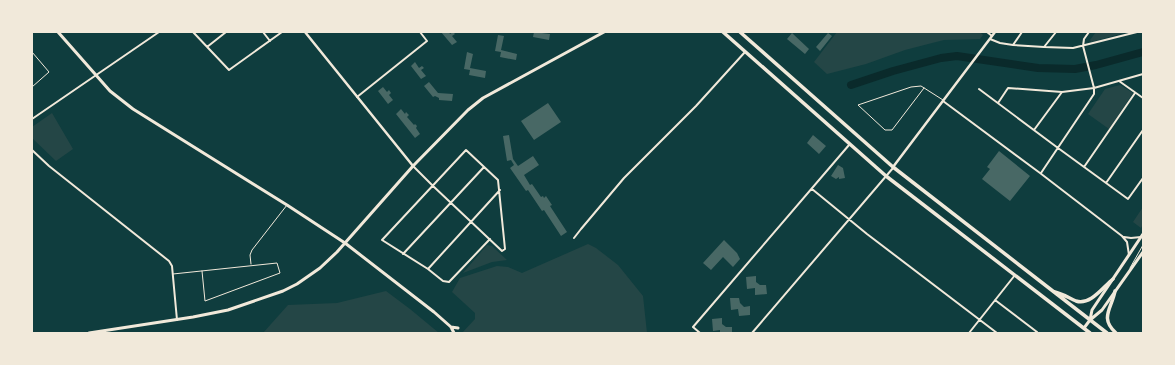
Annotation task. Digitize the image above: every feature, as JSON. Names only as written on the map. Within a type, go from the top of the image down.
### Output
[{"type":"main road","points":[[58,32],[95,76],[110,91],[133,109],[346,243],[451,326],[458,328]]},
{"type":"main road","points":[[89,333],[177,320],[228,310],[283,291],[297,284],[320,268],[346,243],[413,166],[468,110],[482,98],[604,32]]},
{"type":"main road","points":[[723,32],[886,176],[1090,333]]},
{"type":"main road","points":[[740,32],[893,167],[1107,333]]},
{"type":"main road","points":[[1090,320],[1092,310],[1142,235]]},
{"type":"main road","points":[[1084,328],[1090,320],[1098,314],[1143,252]]},
{"type":"main road","points":[[1054,292],[1080,302],[1087,302],[1113,279]]},
{"type":"main road","points":[[1115,291],[1114,300],[1107,314],[1107,320],[1112,330],[1116,333]]},
{"type":"main road","points":[[451,326],[454,333]]},
{"type":"street","points":[[32,119],[159,32]]},
{"type":"street","points":[[193,32],[229,70],[282,32]]},
{"type":"street","points":[[207,47],[226,32]]},
{"type":"street","points":[[263,32],[270,41]]},
{"type":"street","points":[[305,32],[413,166],[433,186],[490,239],[502,251],[505,249],[498,180],[466,150],[433,186],[382,240],[428,269],[443,281],[449,282],[490,239]]},
{"type":"street","points":[[357,97],[427,42],[420,32]]},
{"type":"street","points":[[987,32],[991,37],[1000,43],[1073,48],[1137,32]]},
{"type":"street","points":[[752,333],[886,176],[995,32]]},
{"type":"street","points":[[1013,44],[1022,32]]},
{"type":"street","points":[[1044,47],[1056,32]]},
{"type":"street","points":[[1040,173],[1094,94],[1094,88],[1083,46],[1084,39],[1089,32]]},
{"type":"street","points":[[574,238],[624,178],[696,106],[745,52]]},
{"type":"street","points":[[998,103],[1008,88],[1062,92],[1094,88],[1143,74]]},
{"type":"street","points":[[1119,81],[1143,98]]},
{"type":"street","points":[[979,89],[1128,198],[1143,178]]},
{"type":"street","points":[[1034,130],[1062,92]]},
{"type":"street","points":[[1084,167],[1135,93]]},
{"type":"street","points":[[943,101],[1122,236],[1127,242],[1129,255]]},
{"type":"street","points":[[1106,183],[1143,130]]},
{"type":"street","points":[[700,333],[693,327],[850,144]]},
{"type":"street","points":[[32,150],[49,166],[169,261],[172,266],[177,320]]},
{"type":"street","points":[[404,254],[484,167]]},
{"type":"street","points":[[812,189],[848,219],[996,333]]},
{"type":"street","points":[[428,269],[500,190]]},
{"type":"street","points":[[1122,236],[1131,238],[1142,235]]},
{"type":"street","points":[[1138,260],[1143,259]]},
{"type":"street","points":[[969,333],[1015,275]]},
{"type":"street","points":[[994,300],[1036,332]]},
{"type":"street","points":[[1081,333],[1084,328]]},
{"type":"lane","points":[[32,52],[49,72],[32,87]]},
{"type":"lane","points":[[924,88],[892,130],[885,130],[858,105],[911,87],[921,86],[924,88],[943,101]]},
{"type":"lane","points":[[251,265],[250,256],[252,250],[287,205]]},
{"type":"lane","points":[[1129,271],[1143,245]]},
{"type":"lane","points":[[173,274],[277,263],[280,274],[206,301],[202,271]]},
{"type":"shaded area","points":[[837,32],[980,32],[983,35],[980,39],[944,40],[932,43],[905,50],[866,64],[827,74],[814,62]]},
{"type":"shaded area","points":[[1096,32],[1127,32],[1091,42],[1090,40]]},
{"type":"shaded area","points":[[1120,85],[1133,93],[1109,129],[1088,114],[1105,89]]},
{"type":"shaded area","points":[[52,113],[73,149],[56,161],[32,138],[32,127]]},
{"type":"shaded area","points":[[1143,207],[1143,224],[1141,228],[1133,222]]},
{"type":"shaded area","points":[[588,244],[596,248],[618,265],[643,296],[647,333],[462,333],[475,319],[475,313],[452,292],[460,278],[497,266],[508,267],[522,273]]},
{"type":"shaded area","points":[[487,245],[492,246],[507,260],[492,262],[463,273]]},
{"type":"shaded area","points":[[386,291],[439,333],[263,333],[288,305],[337,303]]},
{"type":"building","points":[[441,32],[449,32],[450,34],[453,32],[455,34],[452,36],[457,42],[452,45]]},
{"type":"building","points":[[534,32],[550,34],[549,40],[533,37]]},
{"type":"building","points":[[792,33],[809,49],[805,54],[787,39]]},
{"type":"building","points":[[828,33],[832,36],[820,51],[816,47]]},
{"type":"building","points":[[498,35],[504,36],[501,50],[517,54],[516,60],[500,57],[501,52],[495,51]]},
{"type":"building","points":[[467,52],[473,54],[470,68],[486,71],[485,78],[469,75],[470,70],[464,69]]},
{"type":"building","points":[[415,62],[419,68],[422,66],[424,68],[421,70],[426,76],[421,79],[411,66]]},
{"type":"building","points":[[429,82],[438,93],[453,94],[452,101],[439,100],[439,98],[435,96],[433,97],[424,86]]},
{"type":"building","points":[[383,87],[387,92],[389,90],[391,93],[389,95],[393,100],[388,104],[378,91]]},
{"type":"building","points":[[548,103],[561,122],[534,140],[521,121]]},
{"type":"building","points":[[401,109],[405,114],[406,112],[409,115],[407,117],[414,125],[415,124],[417,126],[416,128],[420,134],[415,138],[396,114]]},
{"type":"building","points":[[509,135],[513,159],[518,166],[533,156],[539,165],[524,175],[530,185],[532,184],[541,197],[543,196],[544,198],[546,196],[552,205],[550,206],[567,232],[561,236],[544,210],[542,211],[528,190],[526,191],[510,168],[514,165],[511,160],[507,161],[503,136]]},
{"type":"building","points":[[813,135],[826,146],[819,154],[807,143]]},
{"type":"building","points":[[999,151],[1030,176],[1010,201],[982,179],[990,169],[987,167]]},
{"type":"building","points":[[838,165],[843,168],[845,178],[839,179],[839,177],[836,179],[831,176]]},
{"type":"building","points":[[724,240],[737,253],[740,259],[733,267],[723,257],[711,270],[703,263]]},
{"type":"building","points":[[756,276],[756,282],[760,285],[766,285],[767,294],[755,295],[755,288],[747,289],[746,277]]},
{"type":"building","points":[[730,298],[739,298],[740,303],[744,307],[750,306],[750,315],[739,316],[738,309],[731,310]]},
{"type":"building","points":[[722,318],[722,324],[726,327],[732,327],[732,333],[720,333],[720,330],[713,331],[712,319]]},
{"type":"waterway","points":[[851,85],[893,71],[941,58],[957,56],[1038,68],[1075,69],[1096,65],[1143,52]]}]
